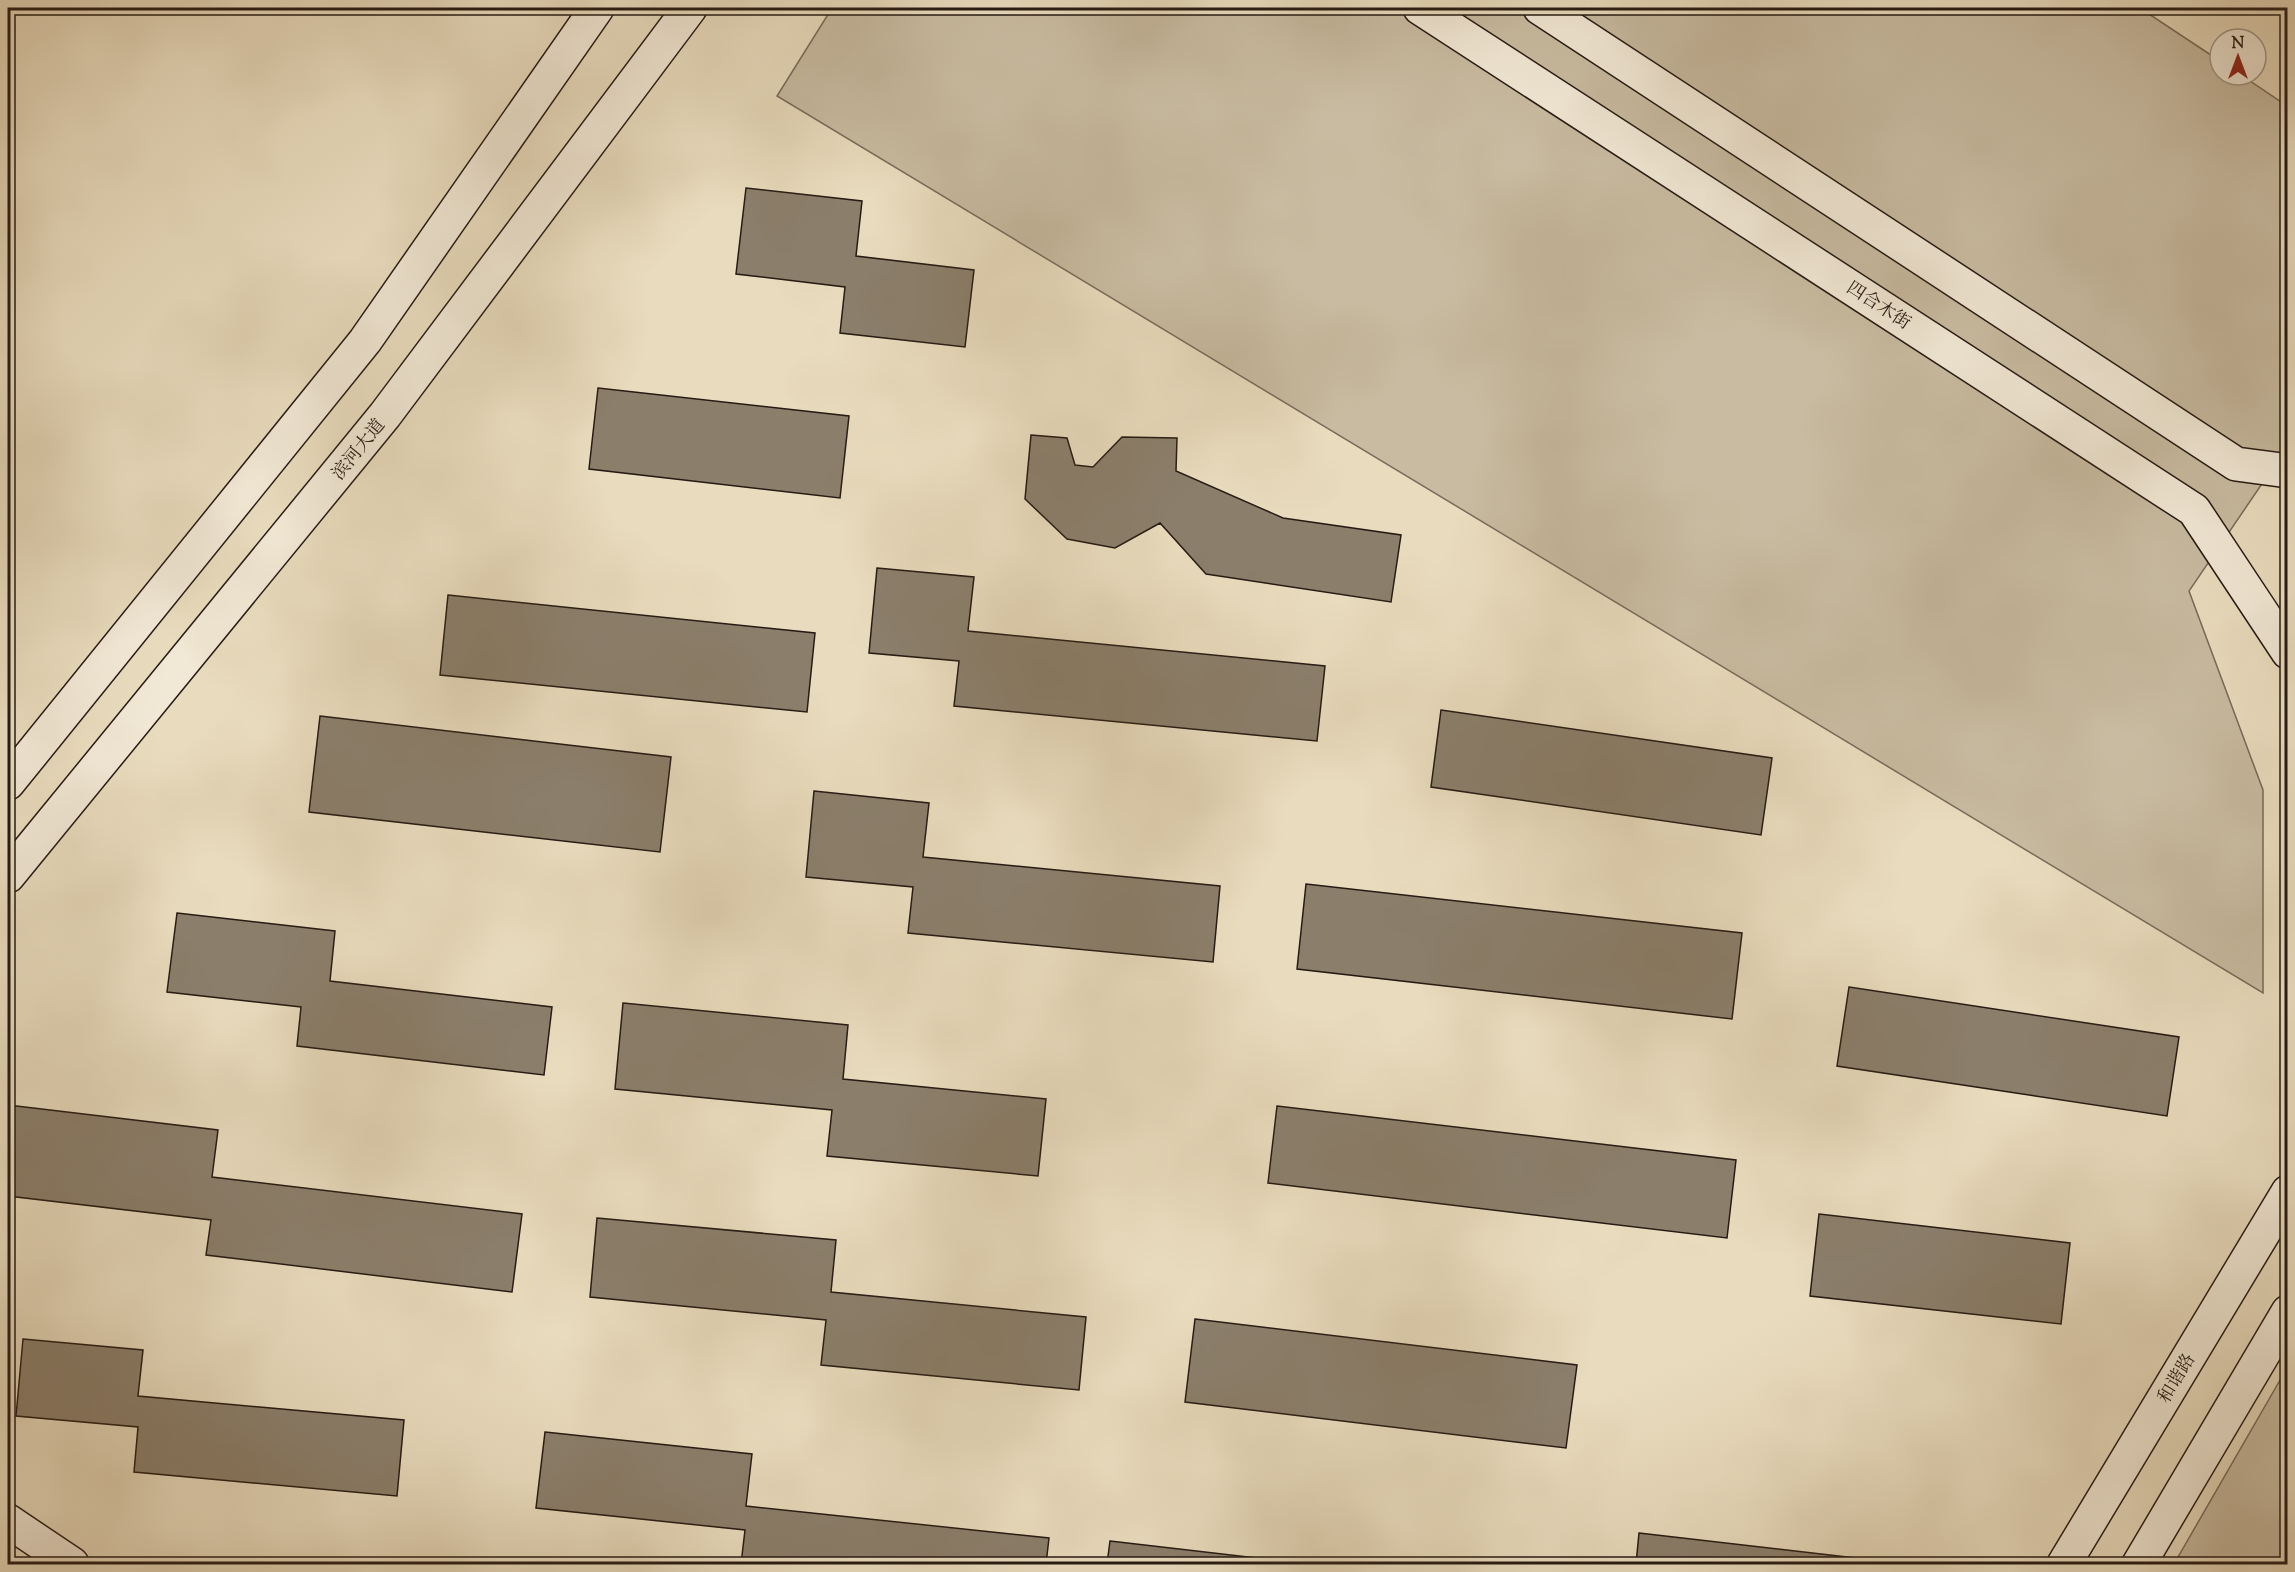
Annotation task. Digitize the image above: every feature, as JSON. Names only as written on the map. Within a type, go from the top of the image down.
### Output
[{"type":"main road","points":[[8,783],[364,341],[597,8]]},
{"type":"main road","name":"滨河大道","points":[[8,876],[386,415],[690,8]]},
{"type":"main road","name":"四合木街","points":[[1420,8],[2194,510],[2288,652]]},
{"type":"main road","points":[[1540,8],[2236,464],[2288,471]]},
{"type":"main road","name":"和谐路","points":[[2064,1564],[2288,1192]]},
{"type":"main road","points":[[2139,1564],[2288,1312]]},
{"type":"main road","points":[[8,1521],[72,1564]]},
{"type":"shaded area","points":[[832,8],[2140,8],[2208,53],[2208,87],[2259,87],[2287,106],[2287,447],[2189,591],[2263,790],[2263,993],[777,96]]},
{"type":"shaded area","points":[[2287,1368],[2287,1564],[2174,1564]]},
{"type":"building","points":[[746,188],[862,201],[856,256],[974,270],[965,347],[840,333],[845,287],[736,274]]},
{"type":"building","points":[[598,388],[849,416],[840,498],[589,469]]},
{"type":"building","points":[[1031,435],[1067,438],[1075,465],[1093,467],[1122,437],[1177,438],[1176,471],[1283,518],[1401,535],[1391,602],[1206,574],[1160,523],[1115,548],[1067,539],[1025,499]]},
{"type":"building","points":[[877,568],[974,577],[968,631],[1325,666],[1317,741],[954,706],[959,661],[869,653]]},
{"type":"building","points":[[448,595],[815,633],[807,712],[440,675]]},
{"type":"building","points":[[1441,710],[1772,758],[1761,835],[1431,787]]},
{"type":"building","points":[[320,716],[671,757],[660,852],[309,812]]},
{"type":"building","points":[[814,791],[929,803],[923,857],[1220,886],[1213,962],[908,933],[913,887],[806,877]]},
{"type":"building","points":[[1306,884],[1742,933],[1732,1019],[1297,969]]},
{"type":"building","points":[[177,913],[335,931],[330,981],[552,1007],[544,1075],[297,1046],[301,1007],[167,992]]},
{"type":"building","points":[[1849,987],[2179,1037],[2167,1116],[1837,1066]]},
{"type":"building","points":[[623,1003],[848,1025],[843,1079],[1046,1099],[1038,1176],[827,1156],[832,1110],[615,1089]]},
{"type":"building","points":[[8,1105],[218,1130],[212,1177],[522,1214],[512,1292],[206,1255],[211,1220],[8,1196]]},
{"type":"building","points":[[1277,1106],[1736,1160],[1727,1238],[1268,1183]]},
{"type":"building","points":[[1819,1214],[2070,1243],[2061,1324],[1810,1296]]},
{"type":"building","points":[[597,1218],[836,1240],[831,1292],[1086,1317],[1079,1390],[821,1365],[826,1320],[590,1297]]},
{"type":"building","points":[[1195,1319],[1577,1365],[1566,1448],[1185,1402]]},
{"type":"building","points":[[23,1339],[143,1350],[138,1396],[404,1420],[397,1496],[134,1472],[138,1427],[16,1416]]},
{"type":"building","points":[[545,1432],[752,1454],[746,1506],[1049,1538],[1046,1564],[741,1564],[745,1530],[536,1508]]},
{"type":"building","points":[[1639,1533],[1890,1562],[1890,1564],[1636,1564]]},
{"type":"building","points":[[1110,1541],[1308,1564],[1107,1564]]},
{"type":"building","points":[[389,1559],[448,1564],[388,1564]]}]
